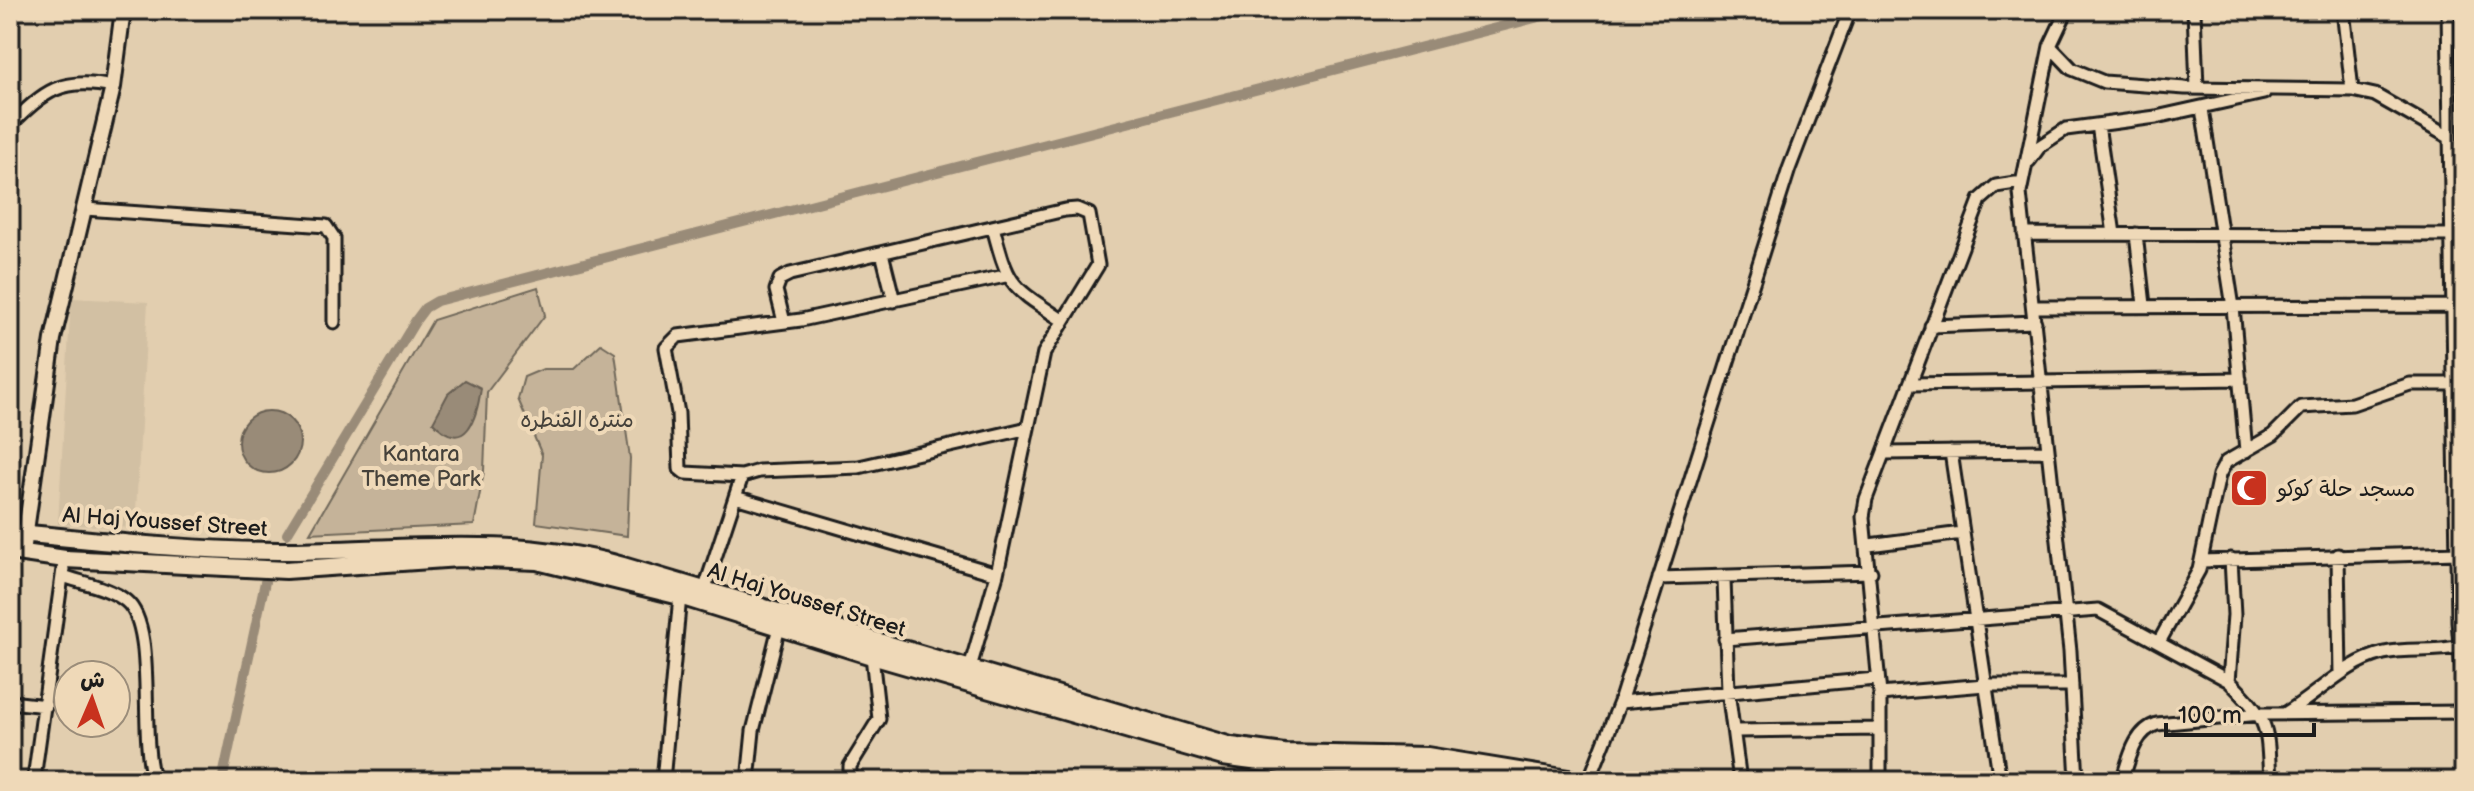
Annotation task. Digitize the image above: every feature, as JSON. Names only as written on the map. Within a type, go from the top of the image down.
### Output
[{"type":"main road","name":"Al Haj Youssef Street","points":[[18,533],[287,551],[528,547],[589,556],[969,671],[1231,746],[1284,753],[1427,756],[1581,781]]},
{"type":"main road","name":"Al Haj Youssef Street","points":[[16,551],[65,559],[286,570],[499,558],[583,570],[1223,757],[1281,765],[1398,767],[1509,781]]},
{"type":"street","points":[[16,551],[53,339],[113,87],[123,10]]},
{"type":"street","points":[[1589,781],[1620,702],[1789,169],[1850,10]]},
{"type":"street","points":[[2067,10],[2050,46],[2022,179],[2024,234],[2066,612],[2077,781]]},
{"type":"street","points":[[2194,10],[2197,88]]},
{"type":"street","points":[[2343,10],[2352,90]]},
{"type":"street","points":[[2448,10],[2457,553],[2464,692]]},
{"type":"street","points":[[2050,46],[2084,76],[2104,82],[2197,88],[2352,90],[2375,95],[2449,137]]},
{"type":"street","points":[[10,125],[42,95],[66,84],[86,81],[113,87]]},
{"type":"street","points":[[2022,179],[2031,158],[2066,129],[2202,109],[2278,89]]},
{"type":"street","points":[[2202,109],[2233,307],[2246,451]]},
{"type":"street","points":[[2098,125],[2114,234]]},
{"type":"street","points":[[1880,781],[1880,694],[1876,679],[1869,545],[1863,517],[1866,499],[1980,200],[1996,186],[2022,179]]},
{"type":"street","points":[[85,209],[326,226],[334,238],[334,322]]},
{"type":"street","points":[[784,322],[776,290],[780,279],[1065,210],[1077,209],[1089,214],[1098,265],[1044,353],[997,574],[969,671]]},
{"type":"street","points":[[993,227],[1005,276],[1028,298],[1062,320]]},
{"type":"street","points":[[2024,234],[2221,232],[2453,235]]},
{"type":"street","points":[[2136,234],[2144,305]]},
{"type":"street","points":[[882,253],[894,301]]},
{"type":"street","points":[[1005,276],[784,322],[678,336],[666,348],[678,413],[680,469],[685,473],[742,476],[759,471],[883,463],[1028,428]]},
{"type":"street","points":[[2033,307],[2453,306]]},
{"type":"street","points":[[1931,326],[2035,322]]},
{"type":"street","points":[[1910,384],[2240,379]]},
{"type":"street","points":[[2159,642],[2192,586],[2202,561],[2222,467],[2273,435],[2301,407],[2352,404],[2410,384],[2455,384]]},
{"type":"street","points":[[1886,453],[2048,451]]},
{"type":"street","points":[[1951,452],[2000,781]]},
{"type":"street","points":[[704,591],[742,476]]},
{"type":"street","points":[[735,497],[997,574]]},
{"type":"street","points":[[1869,545],[1962,533]]},
{"type":"street","points":[[2202,561],[2457,553]]},
{"type":"street","points":[[2338,555],[2340,674]]},
{"type":"street","points":[[34,779],[65,559]]},
{"type":"street","points":[[2229,681],[2234,615],[2231,559]]},
{"type":"street","points":[[1659,578],[1724,579],[1871,572]]},
{"type":"street","points":[[63,576],[123,598],[138,615],[145,647],[145,739],[154,781]]},
{"type":"street","points":[[1724,579],[1728,691],[1736,731],[1740,781]]},
{"type":"street","points":[[663,781],[680,596]]},
{"type":"street","points":[[1725,639],[2098,610],[2229,681],[2260,714],[2269,735],[2270,781]]},
{"type":"street","points":[[748,781],[753,731],[779,627]]},
{"type":"street","points":[[2286,713],[2360,660],[2388,652],[2429,652],[2460,646]]},
{"type":"street","points":[[850,781],[850,766],[879,719],[872,656]]},
{"type":"street","points":[[1620,702],[1876,679]]},
{"type":"street","points":[[1880,694],[1985,685],[2072,685]]},
{"type":"street","points":[[10,702],[46,706]]},
{"type":"street","points":[[2122,781],[2134,745],[2149,726],[2260,714],[2464,712]]},
{"type":"street","points":[[1736,731],[1878,729]]},
{"type":"shaded area","points":[[71,298],[148,302],[135,528],[58,524]]},
{"type":"shaded area","points":[[465,380],[481,388],[479,399],[468,429],[454,436],[433,422],[448,394]]},
{"type":"shaded area","points":[[263,411],[275,411],[291,420],[298,430],[298,454],[291,464],[275,473],[263,473],[243,459],[238,448],[238,436],[252,416]]},
{"type":"green space","name":"Kantara Theme Park","points":[[538,287],[545,315],[487,392],[484,471],[474,525],[310,533],[433,320]]},
{"type":"green space","name":"منتره القنطره","points":[[601,344],[615,353],[630,458],[627,536],[536,523],[542,455],[518,399],[524,377],[543,369],[574,369]]},
{"type":"waterway","points":[[287,534],[416,320],[425,308],[437,301],[1566,10]]},
{"type":"waterway","points":[[222,781],[265,582]]},
{"type":"place","name":"مسجد حلة كوكو","points":[[2249,488]]}]
